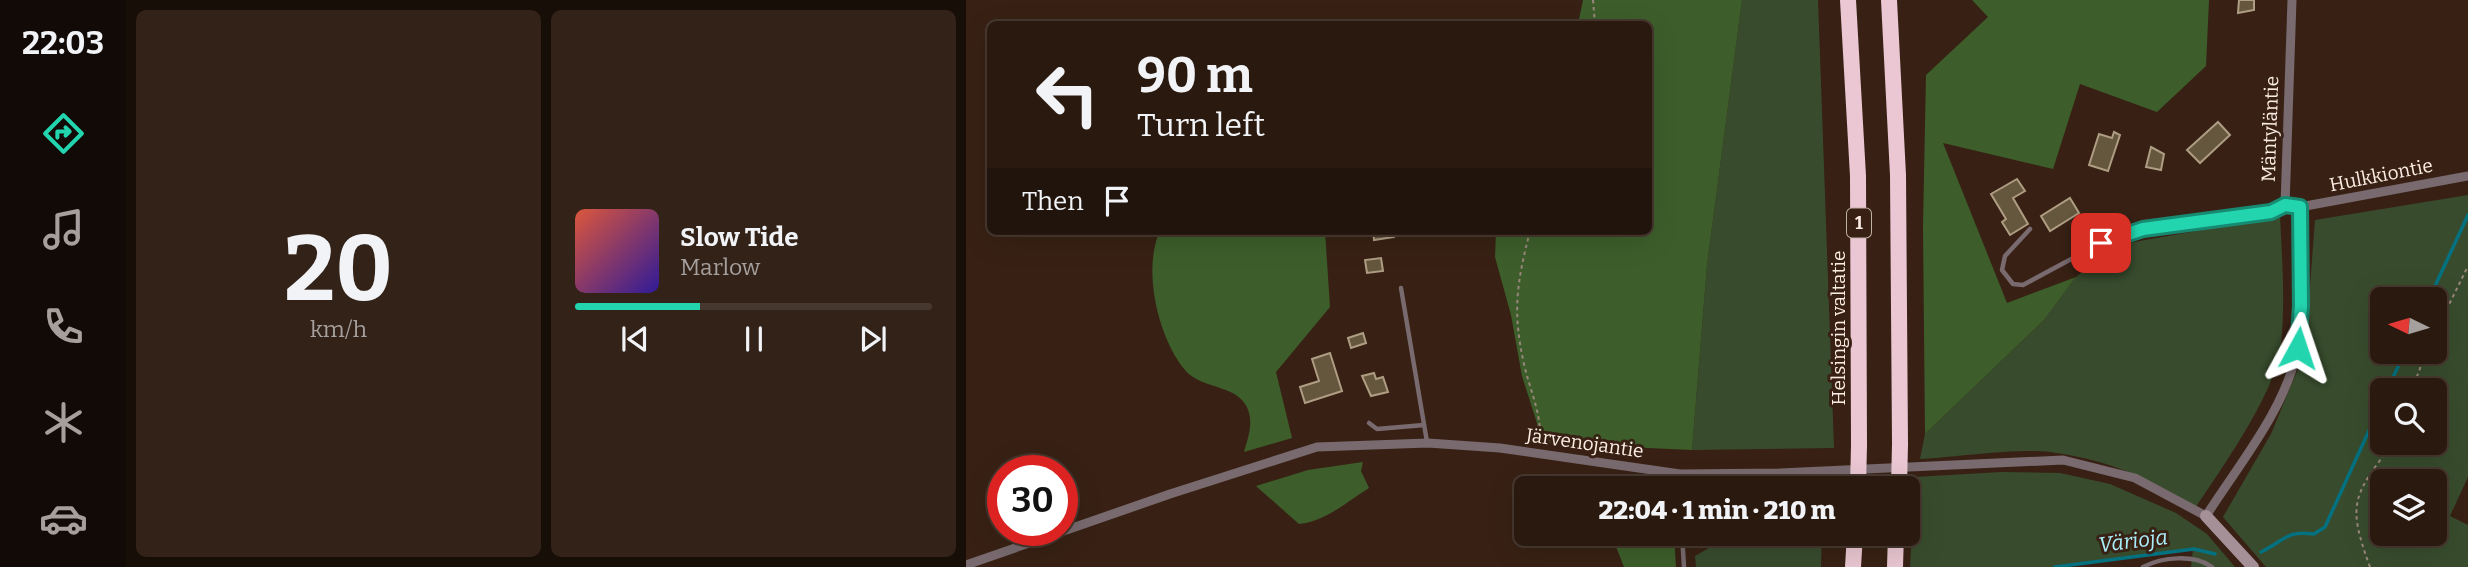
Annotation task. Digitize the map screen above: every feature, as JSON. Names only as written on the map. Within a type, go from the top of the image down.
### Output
[{"type":"highway","name":"Helsingin valtatie","points":[[1848,0],[1858,189],[1858,476]]},
{"type":"highway","name":"1","points":[[1889,0],[1898,175],[1899,476]]},
{"type":"highway","points":[[1853,567],[1854,546]]},
{"type":"highway","points":[[1895,567],[1896,546]]},
{"type":"street","name":"Mäntyläntie","points":[[2292,0],[2285,205],[2300,207]]},
{"type":"street","name":"Hulkkiontie","points":[[2300,207],[2468,176]]},
{"type":"street","points":[[2253,567],[2206,516],[2268,419],[2292,367],[2301,329],[2300,207]]},
{"type":"street","name":"Järvenojantie","points":[[966,565],[1170,494],[1317,447],[1427,443],[1540,454],[1680,474],[1780,473],[2063,460],[2135,478],[2206,516]]},
{"type":"lane","points":[[2030,229],[2005,256],[2002,270],[2013,284],[2023,285],[2101,243],[2143,229],[2271,212],[2285,205]]},
{"type":"lane","points":[[1401,288],[1427,443]]},
{"type":"lane","points":[[1369,423],[1377,429],[1424,425]]},
{"type":"lane","points":[[1683,546],[1684,567]]},
{"type":"lane","points":[[2143,567],[2178,559],[2194,559],[2213,567]]},
{"type":"path","points":[[1593,0],[1595,21]]},
{"type":"path","points":[[1529,235],[1517,283],[1516,302],[1524,363],[1542,424],[1540,454]]},
{"type":"path","points":[[2447,309],[2468,267]]},
{"type":"path","points":[[2370,567],[2361,545],[2355,506],[2358,490],[2384,455]]},
{"type":"green space","points":[[1583,0],[1742,0],[1707,265],[1692,450],[1538,443],[1537,423],[1522,376],[1511,315],[1495,257],[1496,235],[1652,235],[1652,21],[1579,21]]},
{"type":"green space","points":[[1742,0],[1818,0],[1834,448],[1692,450],[1707,265]]},
{"type":"green space","points":[[1972,0],[2209,0],[2206,66],[2157,112],[2080,84],[2053,169],[1943,143],[2007,303],[2076,277],[2044,320],[1925,434],[1923,226],[1926,75],[1988,17]]},
{"type":"green space","points":[[2468,195],[2468,477],[2450,516],[2468,525],[2468,567],[2266,567],[2223,517],[2271,434],[2305,352],[2315,220]]},
{"type":"green space","points":[[2280,216],[2283,318],[2280,351],[2275,369],[2268,389],[2245,431],[2196,507],[2126,471],[2070,455],[2021,451],[1920,459],[1925,434],[2044,320],[2076,277],[2112,246]]},
{"type":"green space","points":[[1159,235],[1325,235],[1330,307],[1276,372],[1292,438],[1244,452],[1250,419],[1242,400],[1229,391],[1198,380],[1185,370],[1175,356],[1160,322],[1153,283],[1155,247]]},
{"type":"green space","points":[[1363,462],[1361,471],[1369,488],[1336,510],[1309,522],[1299,524],[1256,486],[1308,470]]},
{"type":"green space","points":[[2001,472],[2060,473],[2110,484],[2176,513],[2207,534],[2235,567],[2191,567],[2193,549],[2055,567],[1910,567],[1911,546],[1920,546],[1920,477]]},
{"type":"green space","points":[[1616,546],[1675,546],[1676,567],[1624,567]]},
{"type":"green space","points":[[1712,546],[1822,546],[1821,567],[1696,567],[1695,556]]},
{"type":"building","points":[[2239,0],[2254,0],[2254,10],[2238,13]]},
{"type":"building","points":[[2218,122],[2230,135],[2200,163],[2187,150]]},
{"type":"building","points":[[2114,132],[2120,135],[2108,171],[2089,165],[2099,134],[2112,138]]},
{"type":"building","points":[[2151,147],[2164,154],[2161,170],[2146,167]]},
{"type":"building","points":[[2017,179],[2025,191],[2013,198],[2028,224],[2010,235],[2002,222],[2006,219],[1991,194]]},
{"type":"building","points":[[2070,198],[2079,213],[2050,231],[2041,216]]},
{"type":"building","points":[[1373,235],[1394,235],[1394,237],[1374,240]]},
{"type":"building","points":[[1381,258],[1383,271],[1367,273],[1365,260]]},
{"type":"building","points":[[1363,333],[1366,343],[1351,348],[1348,338]]},
{"type":"building","points":[[1330,353],[1342,391],[1305,403],[1300,387],[1319,381],[1312,359]]},
{"type":"building","points":[[1374,373],[1376,379],[1383,377],[1388,392],[1371,396],[1362,376]]},
{"type":"waterway","points":[[2435,287],[2468,215]]},
{"type":"waterway","points":[[2393,378],[2399,364]]},
{"type":"waterway","points":[[2261,552],[2291,535],[2314,534],[2325,527],[2370,428]]},
{"type":"waterway","name":"Värioja","points":[[2055,567],[2194,549],[2215,554]]},
{"type":"route","points":[[2101,243],[2143,229],[2271,212],[2285,205],[2300,207],[2301,329],[2298,348]]}]
